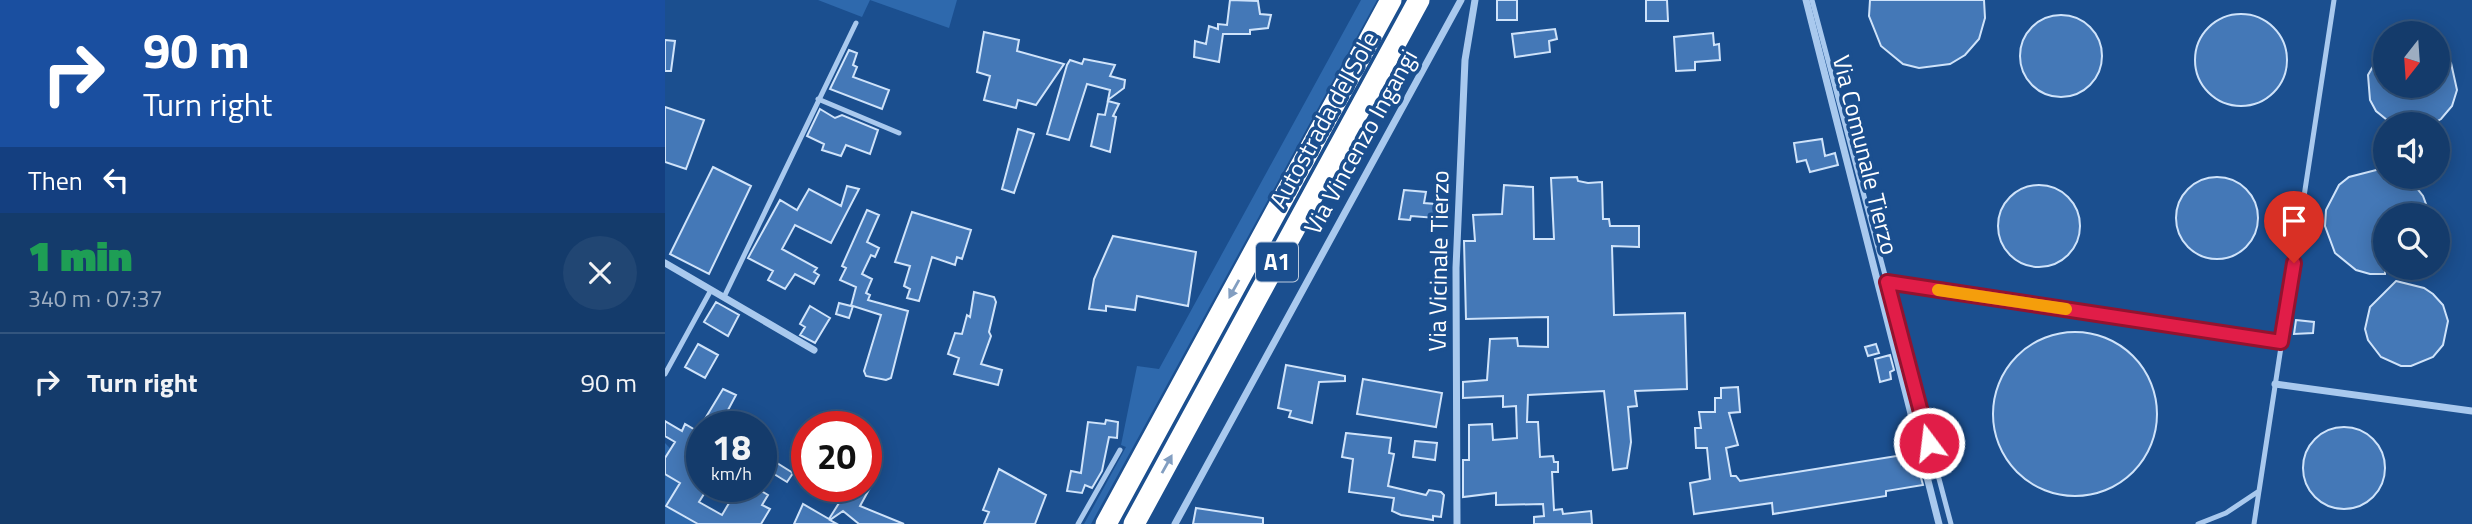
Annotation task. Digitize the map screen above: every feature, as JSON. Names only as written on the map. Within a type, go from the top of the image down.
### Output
[{"type":"highway","name":"Autostrada del Sole","points":[[1106,524],[1391,0]]},
{"type":"highway","name":"Autostrada del Sole","points":[[1134,524],[1419,0]]},
{"type":"street","name":"Via Vincenzo Ingangi","points":[[1175,524],[1461,0]]},
{"type":"street","name":"Via Vicinale Tierzo","points":[[1457,524],[1456,268],[1465,60],[1475,0]]},
{"type":"street","name":"Via Comunale Tierzo","points":[[1806,0],[1939,524]]},
{"type":"street","points":[[665,263],[814,350]]},
{"type":"street","points":[[2275,384],[2472,411]]},
{"type":"lane","points":[[1812,0],[1951,524]]},
{"type":"lane","points":[[2254,524],[2334,0]]},
{"type":"lane","points":[[724,297],[856,23]]},
{"type":"lane","points":[[818,99],[899,133]]},
{"type":"lane","points":[[1887,282],[2281,342]]},
{"type":"lane","points":[[665,374],[711,290]]},
{"type":"lane","points":[[1078,524],[1120,450]]},
{"type":"lane","points":[[2198,524],[2226,513],[2259,491]]},
{"type":"shaded area","points":[[818,0],[870,0],[862,17]]},
{"type":"shaded area","points":[[870,0],[957,0],[949,28]]},
{"type":"shaded area","points":[[1361,0],[1377,0],[1091,524],[1084,524],[1126,447],[1121,445],[1137,366],[1159,369]]},
{"type":"shaded area","points":[[665,443],[686,465],[686,473],[667,507],[696,524],[665,524]]},
{"type":"building","points":[[1230,0],[1258,1],[1260,14],[1271,15],[1268,28],[1250,30],[1250,34],[1223,34],[1219,62],[1194,57],[1195,41],[1206,44],[1209,26],[1218,29],[1218,24],[1227,25]]},
{"type":"building","points":[[1497,0],[1517,0],[1517,20],[1497,20]]},
{"type":"building","points":[[1646,0],[1667,0],[1668,21],[1646,21]]},
{"type":"building","points":[[1870,0],[1984,0],[1985,18],[1979,39],[1965,55],[1950,64],[1919,68],[1903,64],[1881,46],[1869,16]]},
{"type":"building","points":[[2241,14],[2259,17],[2274,27],[2284,42],[2287,60],[2284,78],[2274,93],[2259,103],[2241,106],[2223,103],[2208,93],[2198,78],[2195,60],[2198,42],[2208,27],[2223,17]]},
{"type":"building","points":[[2061,15],[2077,18],[2090,27],[2099,40],[2102,56],[2099,72],[2090,85],[2077,94],[2061,97],[2045,94],[2032,85],[2023,72],[2020,56],[2023,40],[2032,27],[2045,18]]},
{"type":"building","points":[[1555,29],[1557,39],[1549,41],[1550,52],[1515,57],[1512,34]]},
{"type":"building","points":[[984,32],[1019,40],[1017,51],[1064,64],[1036,105],[1018,100],[1016,108],[984,100],[990,76],[977,72]]},
{"type":"building","points":[[1713,33],[1714,45],[1719,44],[1720,60],[1695,62],[1695,70],[1676,71],[1674,37]]},
{"type":"building","points":[[665,40],[675,41],[671,71],[665,71]]},
{"type":"building","points":[[849,50],[857,53],[853,65],[857,67],[853,77],[889,90],[882,109],[830,89]]},
{"type":"building","points":[[1084,59],[1115,65],[1110,76],[1125,80],[1124,88],[1108,100],[1110,90],[1087,84],[1069,140],[1047,134],[1067,65],[1070,60],[1082,64]]},
{"type":"building","points":[[2450,62],[2457,90],[2452,106],[2447,112],[2377,112],[2370,100],[2368,75],[2373,66],[2373,98],[2450,98]]},
{"type":"building","points":[[1108,101],[1119,104],[1113,116],[1116,117],[1110,152],[1091,146],[1098,114],[1105,115]]},
{"type":"building","points":[[665,107],[704,120],[686,169],[665,162]]},
{"type":"building","points":[[820,109],[835,118],[842,115],[878,130],[870,154],[846,145],[841,156],[822,150],[824,144],[807,136]]},
{"type":"building","points":[[1018,129],[1034,134],[1014,193],[1002,189]]},
{"type":"building","points":[[1822,139],[1825,156],[1835,153],[1838,165],[1810,172],[1806,160],[1797,162],[1794,143]]},
{"type":"building","points":[[713,167],[751,186],[709,274],[670,254]]},
{"type":"building","points":[[2373,171],[2373,189],[2418,189],[2426,203],[2373,203],[2373,274],[2356,270],[2335,253],[2325,226],[2326,210],[2339,185],[2349,177]]},
{"type":"building","points":[[1577,177],[1578,181],[1588,183],[1602,182],[1603,219],[1609,219],[1610,226],[1639,226],[1639,247],[1612,246],[1614,315],[1685,313],[1687,389],[1635,391],[1637,406],[1628,407],[1631,442],[1627,468],[1613,470],[1604,391],[1528,395],[1527,422],[1538,422],[1540,457],[1553,456],[1554,462],[1558,462],[1558,472],[1552,472],[1554,510],[1562,509],[1563,514],[1591,511],[1592,524],[1534,524],[1534,517],[1544,516],[1543,504],[1496,505],[1496,493],[1463,497],[1463,460],[1469,460],[1469,425],[1492,424],[1493,440],[1517,438],[1516,406],[1503,407],[1503,396],[1463,398],[1463,382],[1487,380],[1490,339],[1517,338],[1518,346],[1548,347],[1548,317],[1466,319],[1464,241],[1475,241],[1473,215],[1502,214],[1504,185],[1533,187],[1534,239],[1554,239],[1551,178]]},
{"type":"building","points":[[2217,177],[2233,180],[2246,189],[2255,202],[2258,218],[2255,234],[2246,247],[2233,256],[2217,259],[2201,256],[2188,247],[2179,234],[2176,218],[2179,202],[2188,189],[2201,180]]},
{"type":"building","points":[[2039,185],[2055,188],[2068,197],[2077,210],[2080,226],[2077,242],[2068,255],[2055,264],[2039,267],[2023,264],[2010,255],[2001,242],[1998,226],[2001,210],[2010,197],[2023,188]]},
{"type":"building","points":[[847,186],[859,189],[831,243],[795,225],[782,249],[817,268],[814,272],[819,275],[814,284],[795,274],[785,289],[768,280],[773,271],[748,258],[780,200],[797,210],[809,189],[841,206]]},
{"type":"building","points":[[1404,190],[1426,192],[1424,203],[1449,205],[1449,219],[1411,216],[1410,220],[1399,219]]},
{"type":"building","points":[[867,210],[879,215],[867,242],[879,248],[875,257],[871,255],[862,274],[872,279],[866,293],[870,295],[868,300],[908,311],[891,378],[886,380],[866,376],[864,371],[881,315],[853,306],[849,318],[836,314],[839,303],[851,306],[856,287],[840,280],[846,268],[842,266]]},
{"type":"building","points":[[912,212],[971,230],[962,259],[957,257],[955,265],[932,257],[919,301],[907,298],[910,289],[904,286],[910,266],[895,262]]},
{"type":"building","points":[[1113,236],[1196,252],[1188,306],[1137,296],[1135,310],[1106,306],[1106,311],[1089,309],[1094,279]]},
{"type":"building","points":[[2396,281],[2424,288],[2433,294],[2443,305],[2448,321],[2443,345],[2433,357],[2411,366],[2401,366],[2381,357],[2368,340],[2365,329],[2370,307]]},
{"type":"building","points":[[974,292],[994,297],[996,302],[989,332],[991,336],[981,364],[1002,370],[998,385],[954,374],[959,358],[948,354],[955,333],[962,334],[967,315],[970,317]]},
{"type":"building","points":[[716,302],[739,315],[728,336],[704,322]]},
{"type":"building","points":[[810,306],[830,318],[815,343],[800,335],[805,327],[800,324]]},
{"type":"building","points":[[2296,320],[2314,322],[2313,333],[2294,334]]},
{"type":"building","points":[[2075,332],[2106,338],[2133,356],[2151,383],[2157,414],[2151,445],[2133,472],[2106,490],[2075,496],[2044,490],[2017,472],[1999,445],[1993,414],[1999,383],[2017,356],[2044,338]]},
{"type":"building","points":[[698,344],[718,355],[705,378],[685,367]]},
{"type":"building","points":[[1876,344],[1879,353],[1868,356],[1865,347]]},
{"type":"building","points":[[1890,355],[1894,370],[1890,372],[1891,379],[1880,382],[1875,359]]},
{"type":"building","points":[[1286,365],[1345,376],[1345,381],[1319,382],[1312,423],[1289,417],[1291,411],[1278,408]]},
{"type":"building","points":[[1363,379],[1442,393],[1436,427],[1357,414]]},
{"type":"building","points":[[1738,387],[1740,412],[1729,413],[1738,445],[1726,448],[1731,476],[1736,476],[1740,481],[1909,454],[1915,456],[1923,485],[1886,491],[1886,496],[1773,514],[1772,503],[1694,514],[1690,483],[1710,479],[1707,448],[1696,448],[1695,428],[1701,428],[1699,412],[1715,412],[1715,398],[1721,398],[1721,388]]},
{"type":"building","points":[[723,389],[736,395],[728,411],[710,411]]},
{"type":"building","points":[[1106,420],[1118,422],[1117,438],[1109,437],[1102,471],[1092,488],[1085,485],[1082,493],[1067,491],[1071,471],[1081,473],[1088,422],[1105,424]]},
{"type":"building","points":[[665,421],[682,431],[686,425],[686,502],[699,502],[722,515],[730,502],[764,502],[762,505],[770,509],[761,524],[698,524],[666,506],[680,483],[665,474],[665,458],[675,442],[665,436]]},
{"type":"building","points":[[2344,427],[2360,430],[2373,439],[2382,452],[2385,468],[2382,484],[2373,497],[2360,506],[2344,509],[2328,506],[2315,497],[2306,484],[2303,468],[2306,452],[2315,439],[2328,430]]},
{"type":"building","points":[[1346,433],[1391,438],[1389,453],[1394,454],[1388,486],[1426,495],[1429,490],[1441,492],[1444,495],[1441,517],[1433,516],[1433,520],[1401,515],[1392,511],[1394,498],[1349,492],[1353,459],[1342,457]]},
{"type":"building","points":[[1415,441],[1437,443],[1435,460],[1413,457]]},
{"type":"building","points":[[777,463],[791,472],[787,482],[777,476]]},
{"type":"building","points":[[999,469],[1046,495],[1035,524],[984,524],[989,512],[983,510]]},
{"type":"building","points":[[862,502],[860,506],[904,524],[859,524],[843,511],[830,520],[837,524],[794,524],[803,504],[829,519],[839,503]]},
{"type":"building","points":[[1196,508],[1263,518],[1263,524],[1193,524]]},
{"type":"slow traffic","points":[[1938,290],[2066,309]]},
{"type":"route","points":[[1929,443],[1887,282],[2281,342],[2294,263]]}]
